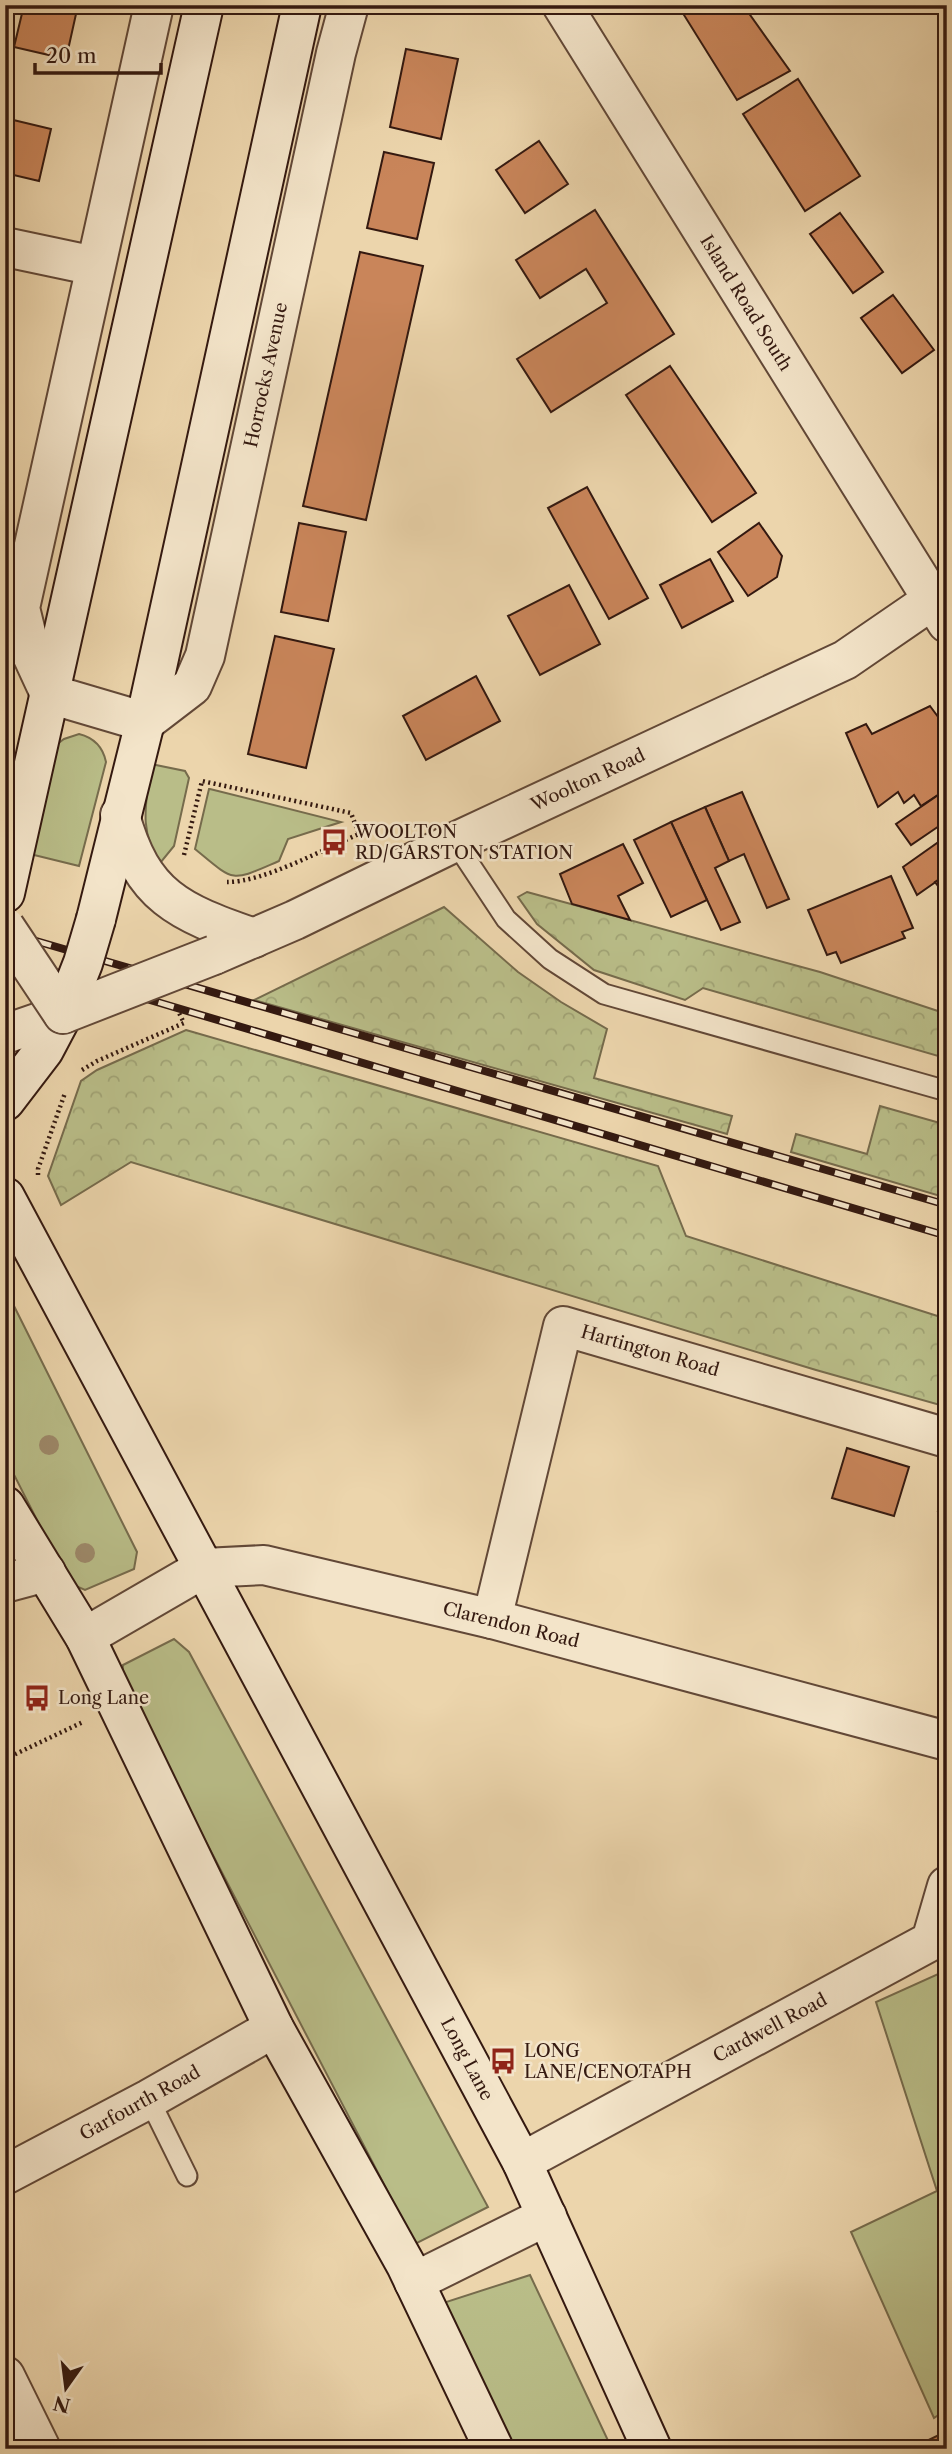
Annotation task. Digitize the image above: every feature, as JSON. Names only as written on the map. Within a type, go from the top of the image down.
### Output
[{"type":"street","points":[[145,722],[50,694],[30,653],[20,608],[94,265],[154,5]]},
{"type":"street","points":[[5,893],[204,5]]},
{"type":"street","points":[[5,1101],[44,1050],[63,1014],[83,963],[96,919],[145,722],[302,5]]},
{"type":"street","name":"Horrocks Avenue","points":[[145,722],[192,686],[205,656],[335,53],[349,5]]},
{"type":"street","name":"Island Road South","points":[[562,5],[941,604]]},
{"type":"street","points":[[5,247],[94,265]]},
{"type":"street","name":"Woolton Road","points":[[5,1034],[63,1014],[254,938],[845,660],[941,604]]},
{"type":"street","points":[[120,815],[135,860],[162,895],[187,912],[254,938]]},
{"type":"street","points":[[5,927],[63,1014]]},
{"type":"street","name":"Long Lane","points":[[5,1198],[522,2162],[652,2449]]},
{"type":"street","name":"Hartington Road","points":[[492,1619],[563,1326],[947,1438]]},
{"type":"street","points":[[5,1506],[85,1637],[274,2028],[414,2283],[494,2449]]},
{"type":"street","name":"Clarendon Road","points":[[85,1637],[205,1568],[264,1565],[492,1619],[947,1741]]},
{"type":"street","points":[[5,1583],[46,1572]]},
{"type":"street","name":"Cardwell Road","points":[[522,2162],[931,1941],[947,1886]]},
{"type":"street","name":"Garfourth Road","points":[[5,2175],[149,2099],[274,2028]]},
{"type":"street","points":[[414,2283],[547,2216]]},
{"type":"street","points":[[5,2376],[41,2449]]},
{"type":"lane","points":[[455,842],[506,919],[550,959],[604,994],[947,1091]]},
{"type":"lane","points":[[149,2099],[187,2176]]},
{"type":"path","points":[[186,866],[184,854],[202,781],[351,813],[359,834],[241,882],[220,882]]},
{"type":"path","points":[[76,1074],[87,1066],[184,1023],[178,1012]]},
{"type":"path","points":[[39,1179],[38,1169],[68,1085]]},
{"type":"path","points":[[5,1759],[118,1705]]},
{"type":"green space","points":[[79,734],[97,744],[106,762],[79,866],[30,854],[56,745]]},
{"type":"green space","points":[[151,764],[185,771],[189,778],[174,846],[161,862],[154,851],[146,827]]},
{"type":"green space","points":[[209,789],[341,822],[288,839],[279,861],[251,873],[234,876],[195,849]]},
{"type":"green space","points":[[527,892],[820,972],[947,1014],[947,1066],[942,1057],[703,988],[685,1000],[594,970],[537,924],[518,897]]},
{"type":"green space","points":[[444,907],[518,972],[607,1029],[594,1078],[732,1116],[727,1134],[254,1000]]},
{"type":"green space","points":[[186,1030],[658,1166],[686,1236],[947,1319],[947,1407],[816,1370],[131,1162],[61,1205],[48,1176],[81,1081],[97,1070]]},
{"type":"green space","points":[[880,1106],[947,1125],[947,1198],[791,1152],[796,1134],[867,1154]]},
{"type":"green space","points":[[5,1288],[137,1552],[134,1569],[85,1590],[69,1583],[5,1457]]},
{"type":"green space","points":[[174,1639],[189,1652],[488,2207],[415,2244],[122,1680],[123,1665]]},
{"type":"green space","points":[[947,1970],[947,2409],[934,2418],[851,2232],[937,2191],[876,2002]]},
{"type":"green space","points":[[530,2275],[612,2449],[510,2449],[443,2303]]},
{"type":"building","points":[[24,5],[78,5],[66,59],[14,47]]},
{"type":"building","points":[[743,5],[790,71],[737,100],[679,7]]},
{"type":"building","points":[[406,49],[458,59],[441,139],[390,127]]},
{"type":"building","points":[[798,79],[860,176],[805,211],[743,114]]},
{"type":"building","points":[[5,118],[51,129],[39,181],[5,173]]},
{"type":"building","points":[[539,141],[568,184],[525,213],[496,170]]},
{"type":"building","points":[[384,152],[434,163],[417,239],[367,228]]},
{"type":"building","points":[[595,210],[674,334],[551,412],[517,359],[607,303],[586,269],[540,298],[516,260]]},
{"type":"building","points":[[840,213],[883,272],[853,293],[810,234]]},
{"type":"building","points":[[360,252],[423,266],[366,520],[303,506]]},
{"type":"building","points":[[893,295],[934,350],[902,373],[861,318]]},
{"type":"building","points":[[670,366],[756,493],[712,522],[626,395]]},
{"type":"building","points":[[941,400],[947,400],[947,440],[942,440]]},
{"type":"building","points":[[587,487],[648,598],[609,619],[548,508]]},
{"type":"building","points":[[299,523],[346,532],[328,621],[281,612]]},
{"type":"building","points":[[759,523],[782,556],[777,577],[748,596],[718,552]]},
{"type":"building","points":[[710,559],[733,601],[682,628],[660,585]]},
{"type":"building","points":[[569,585],[600,644],[540,675],[508,616]]},
{"type":"building","points":[[275,636],[334,649],[306,768],[248,754]]},
{"type":"building","points":[[476,676],[500,721],[426,760],[403,716]]},
{"type":"building","points":[[930,706],[947,729],[947,789],[921,806],[914,795],[904,803],[898,792],[878,807],[846,733],[866,724],[872,734]]},
{"type":"building","points":[[947,789],[947,831],[942,824],[911,845],[896,824]]},
{"type":"building","points":[[742,792],[789,899],[767,908],[744,854],[729,861],[705,807]]},
{"type":"building","points":[[705,807],[729,861],[715,868],[740,922],[721,930],[671,822]]},
{"type":"building","points":[[671,822],[707,900],[671,917],[634,840]]},
{"type":"building","points":[[947,836],[947,874],[917,895],[903,867]]},
{"type":"building","points":[[623,844],[643,883],[618,896],[630,920],[572,904],[560,874]]},
{"type":"building","points":[[947,874],[947,898],[935,882]]},
{"type":"building","points":[[891,876],[913,928],[902,932],[905,938],[841,963],[836,952],[827,955],[808,910]]},
{"type":"building","points":[[847,1448],[909,1467],[894,1516],[832,1498]]},
{"type":"building","points":[[947,1479],[947,1513],[938,1511]]},
{"type":"building","points":[[947,2431],[947,2449],[910,2449]]},
{"type":"railway","points":[[5,932],[947,1205]]},
{"type":"railway","points":[[5,957],[947,1236]]},
{"type":"place","name":"WOOLTON RD/GARSTON STATION","points":[[334,842]]},
{"type":"place","name":"Long Lane","points":[[37,1698]]},
{"type":"place","name":"LONG LANE/CENOTAPH","points":[[503,2061]]}]
